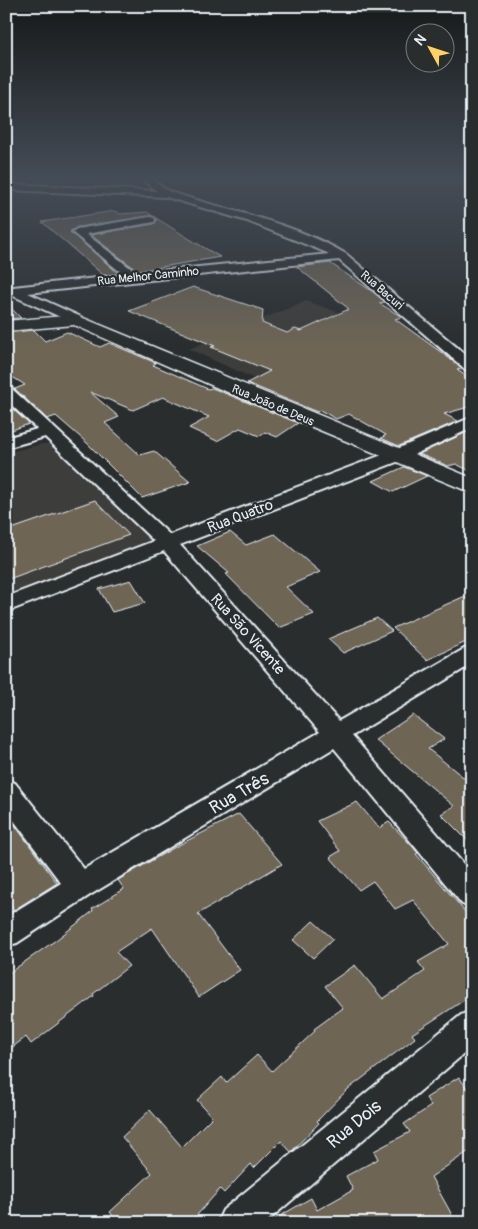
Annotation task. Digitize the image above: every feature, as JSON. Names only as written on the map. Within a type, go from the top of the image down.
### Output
[{"type":"street","points":[[80,234],[134,277]]},
{"type":"street","name":"Rua Bacuri","points":[[293,234],[327,247],[342,256],[472,368]]},
{"type":"street","name":"Rua Melhor Caminho","points":[[10,289],[342,256]]},
{"type":"street","points":[[10,289],[76,320]]},
{"type":"street","points":[[6,326],[76,320]]},
{"type":"street","name":"Rua João de Deus","points":[[76,320],[396,456],[472,486]]},
{"type":"street","name":"Rua São Vicente","points":[[6,391],[168,544],[337,735],[472,895]]},
{"type":"street","name":"Rua Quatro","points":[[6,605],[396,456],[472,422]]},
{"type":"street","points":[[6,443],[49,431]]},
{"type":"street","name":"Rua Três","points":[[6,933],[80,886],[472,654]]},
{"type":"street","points":[[6,790],[80,886]]},
{"type":"street","name":"Rua Dois","points":[[236,1223],[472,1026]]},
{"type":"shaded area","points":[[306,301],[387,329],[268,385],[189,349]]},
{"type":"shaded area","points":[[42,444],[50,444],[155,541],[6,595],[6,453]]},
{"type":"building","points":[[56,234],[73,234],[119,274],[103,275]]},
{"type":"building","points":[[182,234],[220,257],[138,271],[91,235]]},
{"type":"building","points":[[330,263],[373,292],[385,302],[379,303],[402,317],[395,319],[445,355],[462,369],[457,370],[472,380],[472,406],[444,414],[458,421],[399,446],[381,438],[386,435],[349,414],[336,419],[320,410],[317,412],[247,383],[270,371],[129,311],[193,287],[263,310],[262,323],[287,333],[295,329],[301,331],[349,309],[297,267]]},
{"type":"building","points":[[6,303],[21,318],[6,319]]},
{"type":"building","points":[[34,330],[45,341],[67,332],[100,347],[109,343],[156,363],[153,365],[208,389],[212,388],[298,423],[277,437],[265,432],[259,436],[240,428],[217,441],[189,428],[209,417],[163,397],[133,410],[90,392],[119,417],[105,423],[140,455],[154,451],[190,482],[142,498],[86,442],[56,416],[47,419],[15,389],[25,385],[6,373],[6,333]]},
{"type":"building","points":[[6,403],[29,424],[6,432]]},
{"type":"building","points":[[472,430],[472,472],[456,464],[448,466],[419,454]]},
{"type":"building","points":[[404,467],[427,476],[393,492],[373,481]]},
{"type":"building","points":[[95,500],[129,535],[6,580],[6,531]]},
{"type":"building","points":[[230,532],[246,545],[275,534],[320,572],[286,587],[314,614],[279,628],[226,574],[229,573],[197,546]]},
{"type":"building","points":[[131,580],[145,603],[112,612],[99,589]]},
{"type":"building","points":[[472,593],[472,639],[427,660],[393,628]]},
{"type":"building","points":[[377,618],[392,631],[343,653],[328,639]]},
{"type":"building","points":[[413,715],[444,739],[428,749],[472,784],[472,845],[441,814],[454,806],[375,740]]},
{"type":"building","points":[[357,802],[379,828],[389,822],[413,847],[418,853],[416,854],[472,920],[472,995],[412,1034],[415,1038],[347,1090],[291,1152],[281,1141],[254,1168],[251,1164],[224,1193],[220,1189],[190,1223],[118,1223],[110,1212],[152,1173],[122,1137],[150,1110],[182,1147],[212,1117],[197,1100],[222,1077],[226,1083],[257,1055],[272,1071],[315,1031],[314,1029],[343,1008],[325,986],[355,965],[383,999],[425,971],[418,962],[449,944],[413,900],[395,909],[373,881],[359,890],[330,857],[340,851],[317,821]]},
{"type":"building","points":[[6,813],[57,883],[14,910],[6,899]]},
{"type":"building","points":[[239,814],[282,864],[198,914],[240,970],[199,997],[152,928],[116,952],[129,966],[93,994],[94,996],[31,1044],[26,1037],[6,1052],[6,975],[56,940],[93,911],[92,909],[124,889],[118,880],[175,847]]},
{"type":"building","points":[[313,921],[333,939],[313,958],[293,940]]},
{"type":"building","points":[[459,1077],[472,1095],[472,1149],[431,1177],[452,1215],[438,1223],[268,1223],[311,1198],[317,1210],[353,1190],[346,1176],[378,1159],[374,1151],[410,1132],[404,1124],[431,1106],[426,1098]]}]
